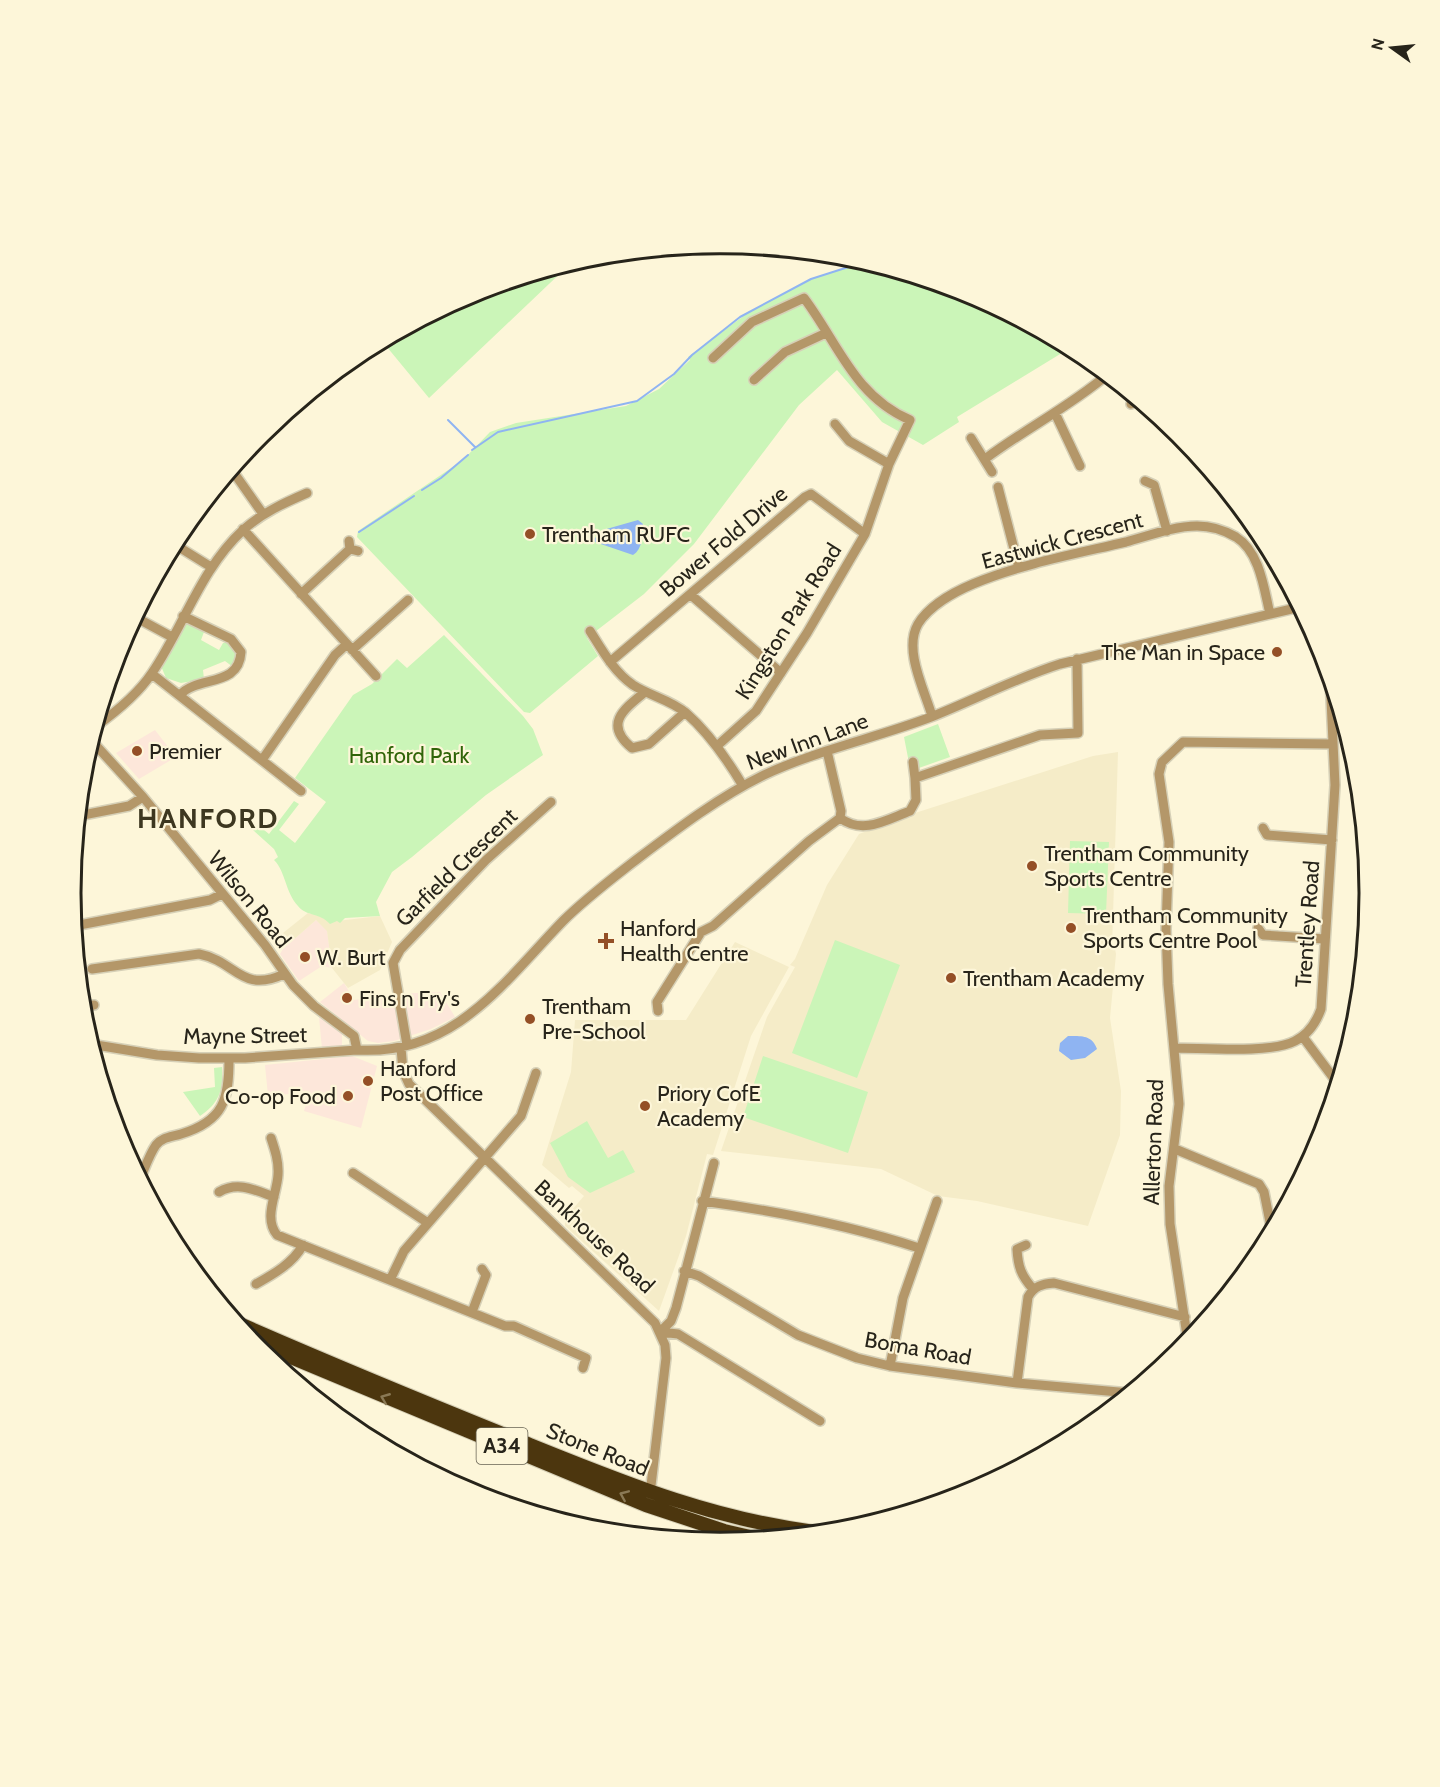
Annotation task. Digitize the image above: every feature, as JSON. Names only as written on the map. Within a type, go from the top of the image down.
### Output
[{"type":"highway","name":"Stone Road","points":[[259,1335],[284,1349],[728,1532]]},
{"type":"highway","name":"Stone Road","points":[[268,1345],[284,1349]]},
{"type":"highway","name":"Stone Road","points":[[649,1499],[727,1517],[792,1528]]},
{"type":"street","points":[[712,358],[752,322],[804,298],[820,318],[826,333],[785,352],[754,381]]},
{"type":"street","name":"Kingston Park Road","points":[[717,746],[756,711],[866,534],[889,464],[910,420],[893,413],[872,397],[851,373],[826,333]]},
{"type":"street","points":[[985,459],[1100,380]]},
{"type":"street","points":[[1054,413],[1078,454],[1080,466]]},
{"type":"street","points":[[836,424],[849,441],[889,464]]},
{"type":"street","points":[[971,438],[992,472]]},
{"type":"street","points":[[236,476],[262,514]]},
{"type":"street","points":[[1153,481],[1167,531]]},
{"type":"street","points":[[998,487],[1019,568]]},
{"type":"street","points":[[106,719],[122,706],[152,674],[211,567],[243,529],[262,514],[307,493]]},
{"type":"street","name":"Bower Fold Drive","points":[[610,662],[811,494],[866,534]]},
{"type":"street","name":"Eastwick Crescent","points":[[932,716],[916,662],[914,646],[919,624],[946,598],[972,585],[1019,568],[1167,531],[1196,526],[1220,530],[1238,538],[1251,552],[1270,614]]},
{"type":"street","points":[[243,529],[376,676]]},
{"type":"street","points":[[301,594],[352,547]]},
{"type":"street","points":[[182,549],[211,567]]},
{"type":"street","points":[[691,595],[781,673]]},
{"type":"street","points":[[262,760],[335,655],[349,647],[408,600]]},
{"type":"street","name":"New Inn Lane","points":[[404,1046],[439,1034],[479,1008],[512,979],[566,919],[590,898],[632,863],[742,786],[790,764],[932,716],[1031,673],[1077,659],[1292,610]]},
{"type":"street","points":[[180,694],[185,689],[229,676],[237,669],[241,652],[231,639],[183,616]]},
{"type":"street","points":[[143,621],[172,637]]},
{"type":"street","points":[[590,631],[610,662],[632,684],[685,712],[717,746],[742,786]]},
{"type":"street","points":[[915,778],[1040,735],[1079,738],[1077,659]]},
{"type":"street","points":[[152,674],[301,791]]},
{"type":"street","points":[[645,692],[619,713],[617,722],[620,735],[632,748],[649,744],[685,712]]},
{"type":"street","name":"Trentley Road","points":[[1302,1037],[1312,1028],[1321,1009],[1335,785],[1331,709]]},
{"type":"street","name":"Allerton Road","points":[[1186,1329],[1170,1224],[1169,1186],[1179,1104],[1166,929],[1169,843],[1159,774],[1162,762],[1183,742],[1333,744]]},
{"type":"street","name":"Wilson Road","points":[[98,748],[143,797],[265,945],[284,974],[314,1006],[351,1033],[357,1050]]},
{"type":"street","points":[[646,1005],[657,1007],[701,932],[714,926],[720,914],[840,818],[841,811],[827,751]]},
{"type":"street","points":[[840,818],[851,826],[865,827],[910,812],[916,800],[913,762]]},
{"type":"street","points":[[86,815],[129,806],[143,797]]},
{"type":"street","name":"Garfield Crescent","points":[[393,963],[400,950],[486,860],[551,802]]},
{"type":"street","points":[[1264,834],[1332,840]]},
{"type":"street","points":[[82,925],[210,900],[222,894]]},
{"type":"street","points":[[1259,935],[1324,939]]},
{"type":"street","points":[[93,969],[199,954],[211,956],[244,979],[268,981],[284,974]]},
{"type":"street","name":"Bankhouse Road","points":[[393,963],[404,1046],[404,1071],[409,1084],[483,1158],[647,1312],[660,1332],[666,1358],[649,1499]]},
{"type":"street","points":[[1174,1048],[1250,1048],[1293,1042],[1302,1037],[1331,1080]]},
{"type":"street","name":"Mayne Street","points":[[100,1046],[157,1055],[229,1059],[357,1050],[377,1051],[404,1046]]},
{"type":"street","points":[[144,1170],[156,1144],[163,1139],[199,1127],[216,1114],[227,1100],[229,1059]]},
{"type":"street","points":[[390,1280],[404,1251],[521,1116],[535,1076],[525,1071]]},
{"type":"street","points":[[271,1138],[277,1157],[278,1176],[271,1222],[273,1230],[284,1240],[303,1245],[505,1326],[514,1326],[586,1358],[583,1368]]},
{"type":"street","points":[[1175,1149],[1259,1184],[1264,1192],[1269,1219]]},
{"type":"street","points":[[660,1332],[671,1321],[714,1162]]},
{"type":"street","points":[[353,1173],[428,1223]]},
{"type":"street","points":[[219,1192],[233,1186],[242,1186],[274,1197]]},
{"type":"street","points":[[890,1366],[903,1298],[937,1201]]},
{"type":"street","points":[[702,1202],[806,1217],[858,1229],[920,1248]]},
{"type":"street","points":[[260,1278],[298,1255],[303,1245]]},
{"type":"street","points":[[1018,1246],[1019,1269],[1033,1289]]},
{"type":"street","name":"Boma Road","points":[[684,1271],[699,1276],[798,1335],[857,1358],[890,1366],[1017,1383],[1119,1392]]},
{"type":"street","points":[[472,1312],[487,1272]]},
{"type":"street","points":[[1017,1383],[1028,1297],[1033,1289],[1054,1283],[1185,1317]]},
{"type":"street","points":[[660,1332],[678,1334],[820,1421]]},
{"type":"shaded area","points":[[155,730],[176,757],[139,779],[116,753]]},
{"type":"shaded area","name":"Trentham Academy","points":[[1118,752],[1112,949],[1115,949],[1116,954],[1110,1018],[1121,1091],[1120,1135],[1088,1226],[977,1201],[938,1196],[881,1169],[721,1151],[767,1017],[795,967],[790,965],[795,959],[827,885],[859,834],[915,813],[1093,756]]},
{"type":"shaded area","points":[[308,913],[337,921],[380,916],[392,942],[380,970],[348,988],[332,968],[327,931],[316,920],[291,942],[283,933]]},
{"type":"shaded area","points":[[316,920],[327,930],[332,968],[322,966],[299,981],[280,954]]},
{"type":"shaded area","name":"Priory CofE Academy","points":[[735,942],[789,967],[751,1036],[713,1155],[707,1154],[686,1236],[659,1311],[565,1226],[565,1218],[584,1196],[572,1186],[569,1188],[542,1165],[571,1072],[575,1020],[686,1020]]},
{"type":"shaded area","points":[[344,983],[354,1000],[392,994],[440,992],[455,1017],[431,1029],[394,1041],[378,1043],[368,1041],[320,1002]]},
{"type":"shaded area","points":[[319,1017],[342,1034],[342,1046],[322,1049]]},
{"type":"shaded area","points":[[352,1056],[377,1066],[361,1128],[304,1111],[310,1092],[268,1096],[265,1065]]},
{"type":"green space","name":"Trentham RUFC","points":[[847,267],[885,276],[965,303],[1003,320],[1061,353],[957,417],[959,422],[923,445],[882,422],[837,370],[799,405],[694,544],[644,594],[587,638],[598,656],[530,713],[524,712],[357,537],[358,531],[463,460],[490,432],[516,423],[626,406],[659,389],[690,360],[688,357],[749,312],[811,279]]},
{"type":"green space","points":[[558,275],[429,398],[388,348],[437,320],[475,303]]},
{"type":"green space","points":[[187,623],[201,628],[204,632],[201,640],[219,650],[223,643],[228,642],[237,653],[233,667],[225,661],[203,670],[204,679],[181,683],[166,678],[161,666]]},
{"type":"green space","name":"Hanford Park","points":[[444,635],[523,716],[533,729],[543,755],[486,795],[392,872],[376,902],[380,916],[345,918],[340,923],[337,921],[330,924],[298,906],[290,895],[281,870],[274,860],[278,857],[274,849],[253,830],[258,825],[269,834],[294,801],[299,804],[279,830],[295,843],[326,802],[295,778],[353,695],[372,684],[397,659],[407,668]]},
{"type":"green space","points":[[938,724],[950,757],[916,769],[915,761],[909,763],[904,737]]},
{"type":"green space","points":[[1070,841],[1109,842],[1106,914],[1068,913]]},
{"type":"green space","points":[[835,940],[900,965],[857,1078],[792,1053]]},
{"type":"green space","points":[[763,1056],[868,1092],[848,1153],[743,1117]]},
{"type":"green space","points":[[222,1067],[219,1095],[212,1106],[200,1116],[183,1092],[215,1087],[214,1068]]},
{"type":"green space","points":[[587,1121],[608,1158],[623,1150],[635,1172],[590,1193],[568,1177],[550,1143]]},
{"type":"water","points":[[638,520],[643,524],[642,537],[639,549],[633,555],[592,541],[603,530]]},
{"type":"water","points":[[1068,1036],[1082,1036],[1089,1039],[1097,1049],[1085,1058],[1071,1060],[1059,1051],[1060,1043]]},
{"type":"waterway","points":[[472,450],[498,432],[637,401],[674,374],[692,355],[740,317],[811,279],[847,267]]},
{"type":"waterway","points":[[448,420],[475,447]]},
{"type":"waterway","points":[[422,490],[441,478],[468,455]]},
{"type":"waterway","points":[[359,532],[414,496]]},
{"type":"place","name":"Trentham RUFC","points":[[530,534]]},
{"type":"place","name":"The Man in Space","points":[[1277,652]]},
{"type":"place","name":"Premier","points":[[137,751]]},
{"type":"place","name":"Trentham Community Sports Centre","points":[[1032,866]]},
{"type":"place","name":"Trentham Community Sports Centre Pool","points":[[1071,928]]},
{"type":"place","name":"Hanford Health Centre","points":[[606,941]]},
{"type":"place","name":"W. Burt","points":[[305,957]]},
{"type":"place","name":"Trentham Academy","points":[[951,978]]},
{"type":"place","name":"Fins n Fry's","points":[[347,998]]},
{"type":"place","name":"Trentham Pre-School","points":[[530,1019]]},
{"type":"place","name":"Hanford Post Office","points":[[368,1081]]},
{"type":"place","name":"Co-op Food","points":[[348,1096]]},
{"type":"place","name":"Priory CofE Academy","points":[[645,1106]]},
{"type":"district","name":"HANFORD","points":[[208,818]]}]
